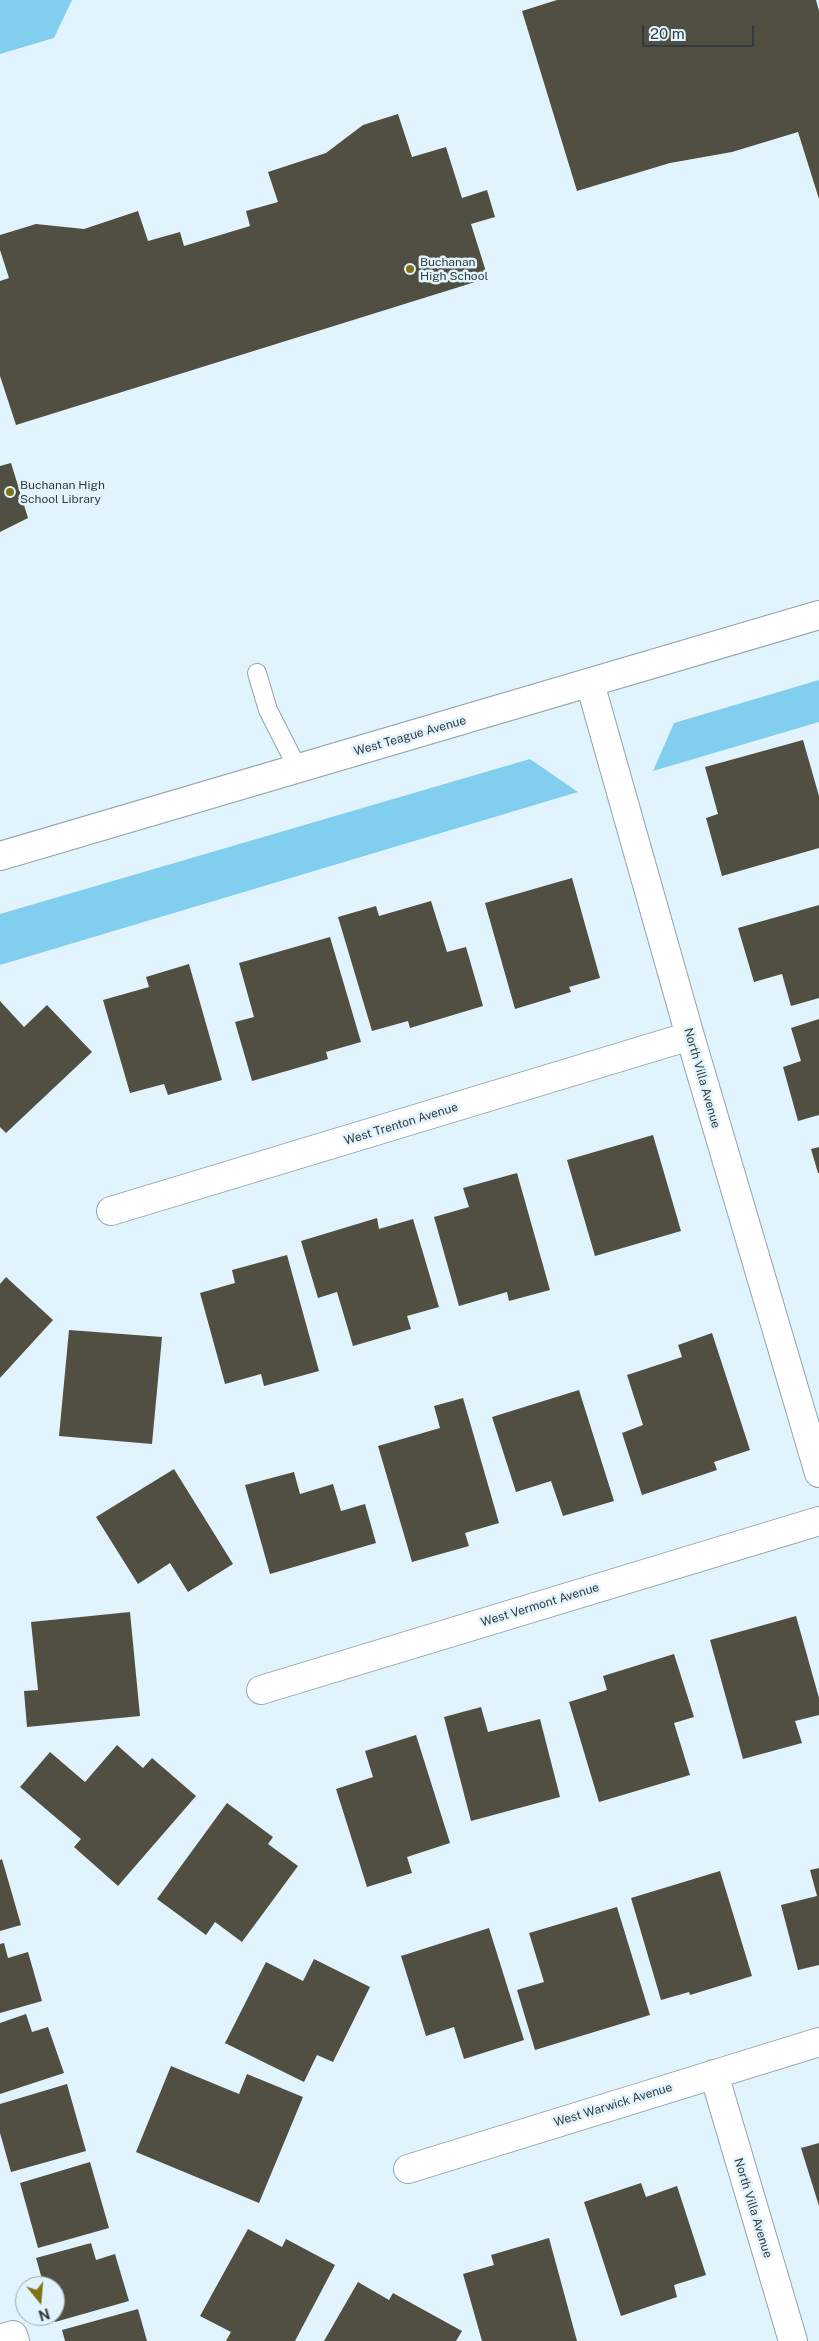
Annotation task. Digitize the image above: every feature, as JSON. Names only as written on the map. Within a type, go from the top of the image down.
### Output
[{"type":"street","name":"West Teague Avenue","points":[[0,856],[819,615]]},
{"type":"street","name":"North Villa Avenue","points":[[590,683],[690,1036],[819,1472]]},
{"type":"street","name":"West Trenton Avenue","points":[[112,1211],[690,1036]]},
{"type":"street","name":"West Vermont Avenue","points":[[261,1690],[819,1521]]},
{"type":"street","name":"West Warwick Avenue","points":[[408,2168],[819,2042]]},
{"type":"street","name":"North Villa Avenue","points":[[714,2074],[793,2341]]},
{"type":"lane","points":[[257,674],[268,710],[298,769]]},
{"type":"shaded area","points":[[0,0],[72,0],[54,38],[0,54]]},
{"type":"shaded area","points":[[819,680],[819,722],[653,771],[674,723]]},
{"type":"shaded area","points":[[530,759],[578,792],[0,965],[0,914]]},
{"type":"building","points":[[557,0],[816,0],[819,11],[819,199],[798,132],[732,152],[670,163],[577,191],[522,11]]},
{"type":"building","points":[[398,114],[412,157],[446,147],[462,198],[487,190],[495,217],[471,224],[488,278],[16,425],[0,376],[0,281],[9,278],[0,250],[0,235],[36,224],[84,229],[138,211],[148,241],[180,232],[184,246],[250,226],[246,211],[278,202],[268,172],[326,153],[363,125]]},
{"type":"building","name":"Buchanan High School Library","points":[[11,463],[28,518],[0,532],[0,466]]},
{"type":"building","points":[[803,740],[819,796],[819,848],[722,876],[706,818],[718,814],[705,767]]},
{"type":"building","points":[[572,878],[600,978],[569,987],[571,992],[515,1009],[485,903]]},
{"type":"building","points":[[431,901],[447,952],[466,947],[483,1006],[410,1028],[408,1021],[372,1031],[338,917],[376,906],[379,916]]},
{"type":"building","points":[[819,905],[819,998],[791,1006],[782,974],[754,982],[738,928]]},
{"type":"building","points":[[330,937],[361,1042],[326,1052],[328,1059],[252,1081],[235,1022],[254,1017],[239,963]]},
{"type":"building","points":[[189,964],[222,1080],[168,1095],[164,1084],[130,1093],[103,1000],[149,987],[146,977]]},
{"type":"building","points":[[0,1001],[24,1027],[47,1005],[92,1052],[6,1133],[0,1127]]},
{"type":"building","points":[[819,1019],[819,1115],[798,1121],[783,1067],[801,1061],[791,1028]]},
{"type":"building","points":[[653,1135],[681,1231],[595,1256],[567,1160]]},
{"type":"building","points":[[819,1147],[819,1173],[818,1173],[811,1149]]},
{"type":"building","points":[[517,1173],[550,1290],[509,1301],[507,1292],[459,1306],[434,1217],[469,1207],[463,1188]]},
{"type":"building","points":[[377,1218],[379,1229],[413,1219],[439,1307],[407,1316],[411,1329],[353,1346],[337,1292],[318,1298],[301,1241]]},
{"type":"building","points":[[287,1255],[319,1371],[264,1386],[261,1374],[225,1384],[200,1293],[235,1283],[232,1270]]},
{"type":"building","points":[[6,1277],[53,1320],[0,1378],[0,1284]]},
{"type":"building","points":[[69,1330],[162,1337],[152,1444],[59,1436]]},
{"type":"building","points":[[712,1333],[750,1450],[714,1462],[717,1470],[642,1495],[622,1433],[643,1425],[627,1375],[682,1357],[678,1345]]},
{"type":"building","points":[[579,1390],[614,1501],[563,1516],[551,1481],[516,1492],[492,1417]]},
{"type":"building","points":[[463,1398],[499,1523],[465,1533],[469,1546],[412,1562],[378,1446],[440,1428],[434,1406]]},
{"type":"building","points":[[174,1469],[233,1564],[188,1592],[170,1563],[138,1584],[96,1517]]},
{"type":"building","points":[[294,1472],[300,1494],[333,1484],[341,1511],[365,1504],[376,1543],[270,1574],[245,1485]]},
{"type":"building","points":[[130,1612],[140,1716],[27,1727],[24,1691],[38,1690],[31,1622]]},
{"type":"building","points":[[796,1616],[819,1698],[819,1715],[795,1721],[802,1743],[743,1759],[710,1640]]},
{"type":"building","points":[[674,1654],[694,1717],[674,1723],[690,1775],[599,1802],[569,1702],[607,1690],[603,1676]]},
{"type":"building","points":[[481,1707],[488,1732],[540,1719],[560,1797],[471,1821],[444,1717]]},
{"type":"building","points":[[416,1735],[450,1843],[407,1857],[412,1873],[367,1887],[336,1789],[373,1777],[365,1751]]},
{"type":"building","points":[[117,1745],[143,1768],[152,1758],[196,1796],[118,1886],[74,1847],[81,1839],[20,1787],[50,1752],[85,1782]]},
{"type":"building","points":[[227,1803],[273,1837],[268,1844],[298,1866],[242,1942],[215,1922],[206,1935],[157,1899]]},
{"type":"building","points":[[2,1859],[21,1925],[0,1931],[0,1860]]},
{"type":"building","points":[[819,1868],[819,1965],[798,1970],[781,1905],[817,1896],[810,1870]]},
{"type":"building","points":[[720,1871],[752,1976],[690,1995],[689,1992],[661,2000],[631,1898]]},
{"type":"building","points":[[617,1907],[650,2015],[535,2050],[517,1990],[544,1982],[529,1933]]},
{"type":"building","points":[[489,1928],[524,2040],[464,2059],[454,2027],[426,2036],[401,1956]]},
{"type":"building","points":[[4,1943],[8,1958],[28,1952],[42,2001],[0,2013],[0,1944]]},
{"type":"building","points":[[314,1959],[370,1987],[333,2062],[317,2055],[304,2082],[225,2043],[266,1962],[303,1981]]},
{"type":"building","points":[[26,2014],[32,2032],[48,2027],[64,2073],[0,2094],[0,2023]]},
{"type":"building","points":[[171,2066],[239,2094],[247,2074],[303,2097],[259,2203],[136,2152]]},
{"type":"building","points":[[67,2084],[86,2151],[11,2172],[0,2133],[0,2104]]},
{"type":"building","points":[[819,2143],[819,2206],[801,2148]]},
{"type":"building","points":[[90,2162],[109,2228],[38,2248],[20,2183]]},
{"type":"building","points":[[641,2183],[646,2197],[677,2186],[706,2275],[674,2285],[677,2297],[621,2316],[584,2202]]},
{"type":"building","points":[[248,2229],[282,2247],[286,2239],[335,2265],[295,2341],[226,2341],[231,2332],[200,2316]]},
{"type":"building","points":[[549,2238],[577,2341],[482,2341],[463,2274],[494,2265],[491,2255]]},
{"type":"building","points":[[91,2243],[96,2260],[115,2254],[129,2301],[65,2319],[65,2276],[41,2276],[36,2258]]},
{"type":"building","points":[[358,2282],[389,2300],[393,2293],[462,2331],[456,2341],[324,2341]]},
{"type":"building","points":[[138,2309],[147,2341],[65,2341],[62,2330]]},
{"type":"place","name":"Buchanan High School","points":[[410,269]]},
{"type":"place","name":"Buchanan High School Library","points":[[10,492]]}]
